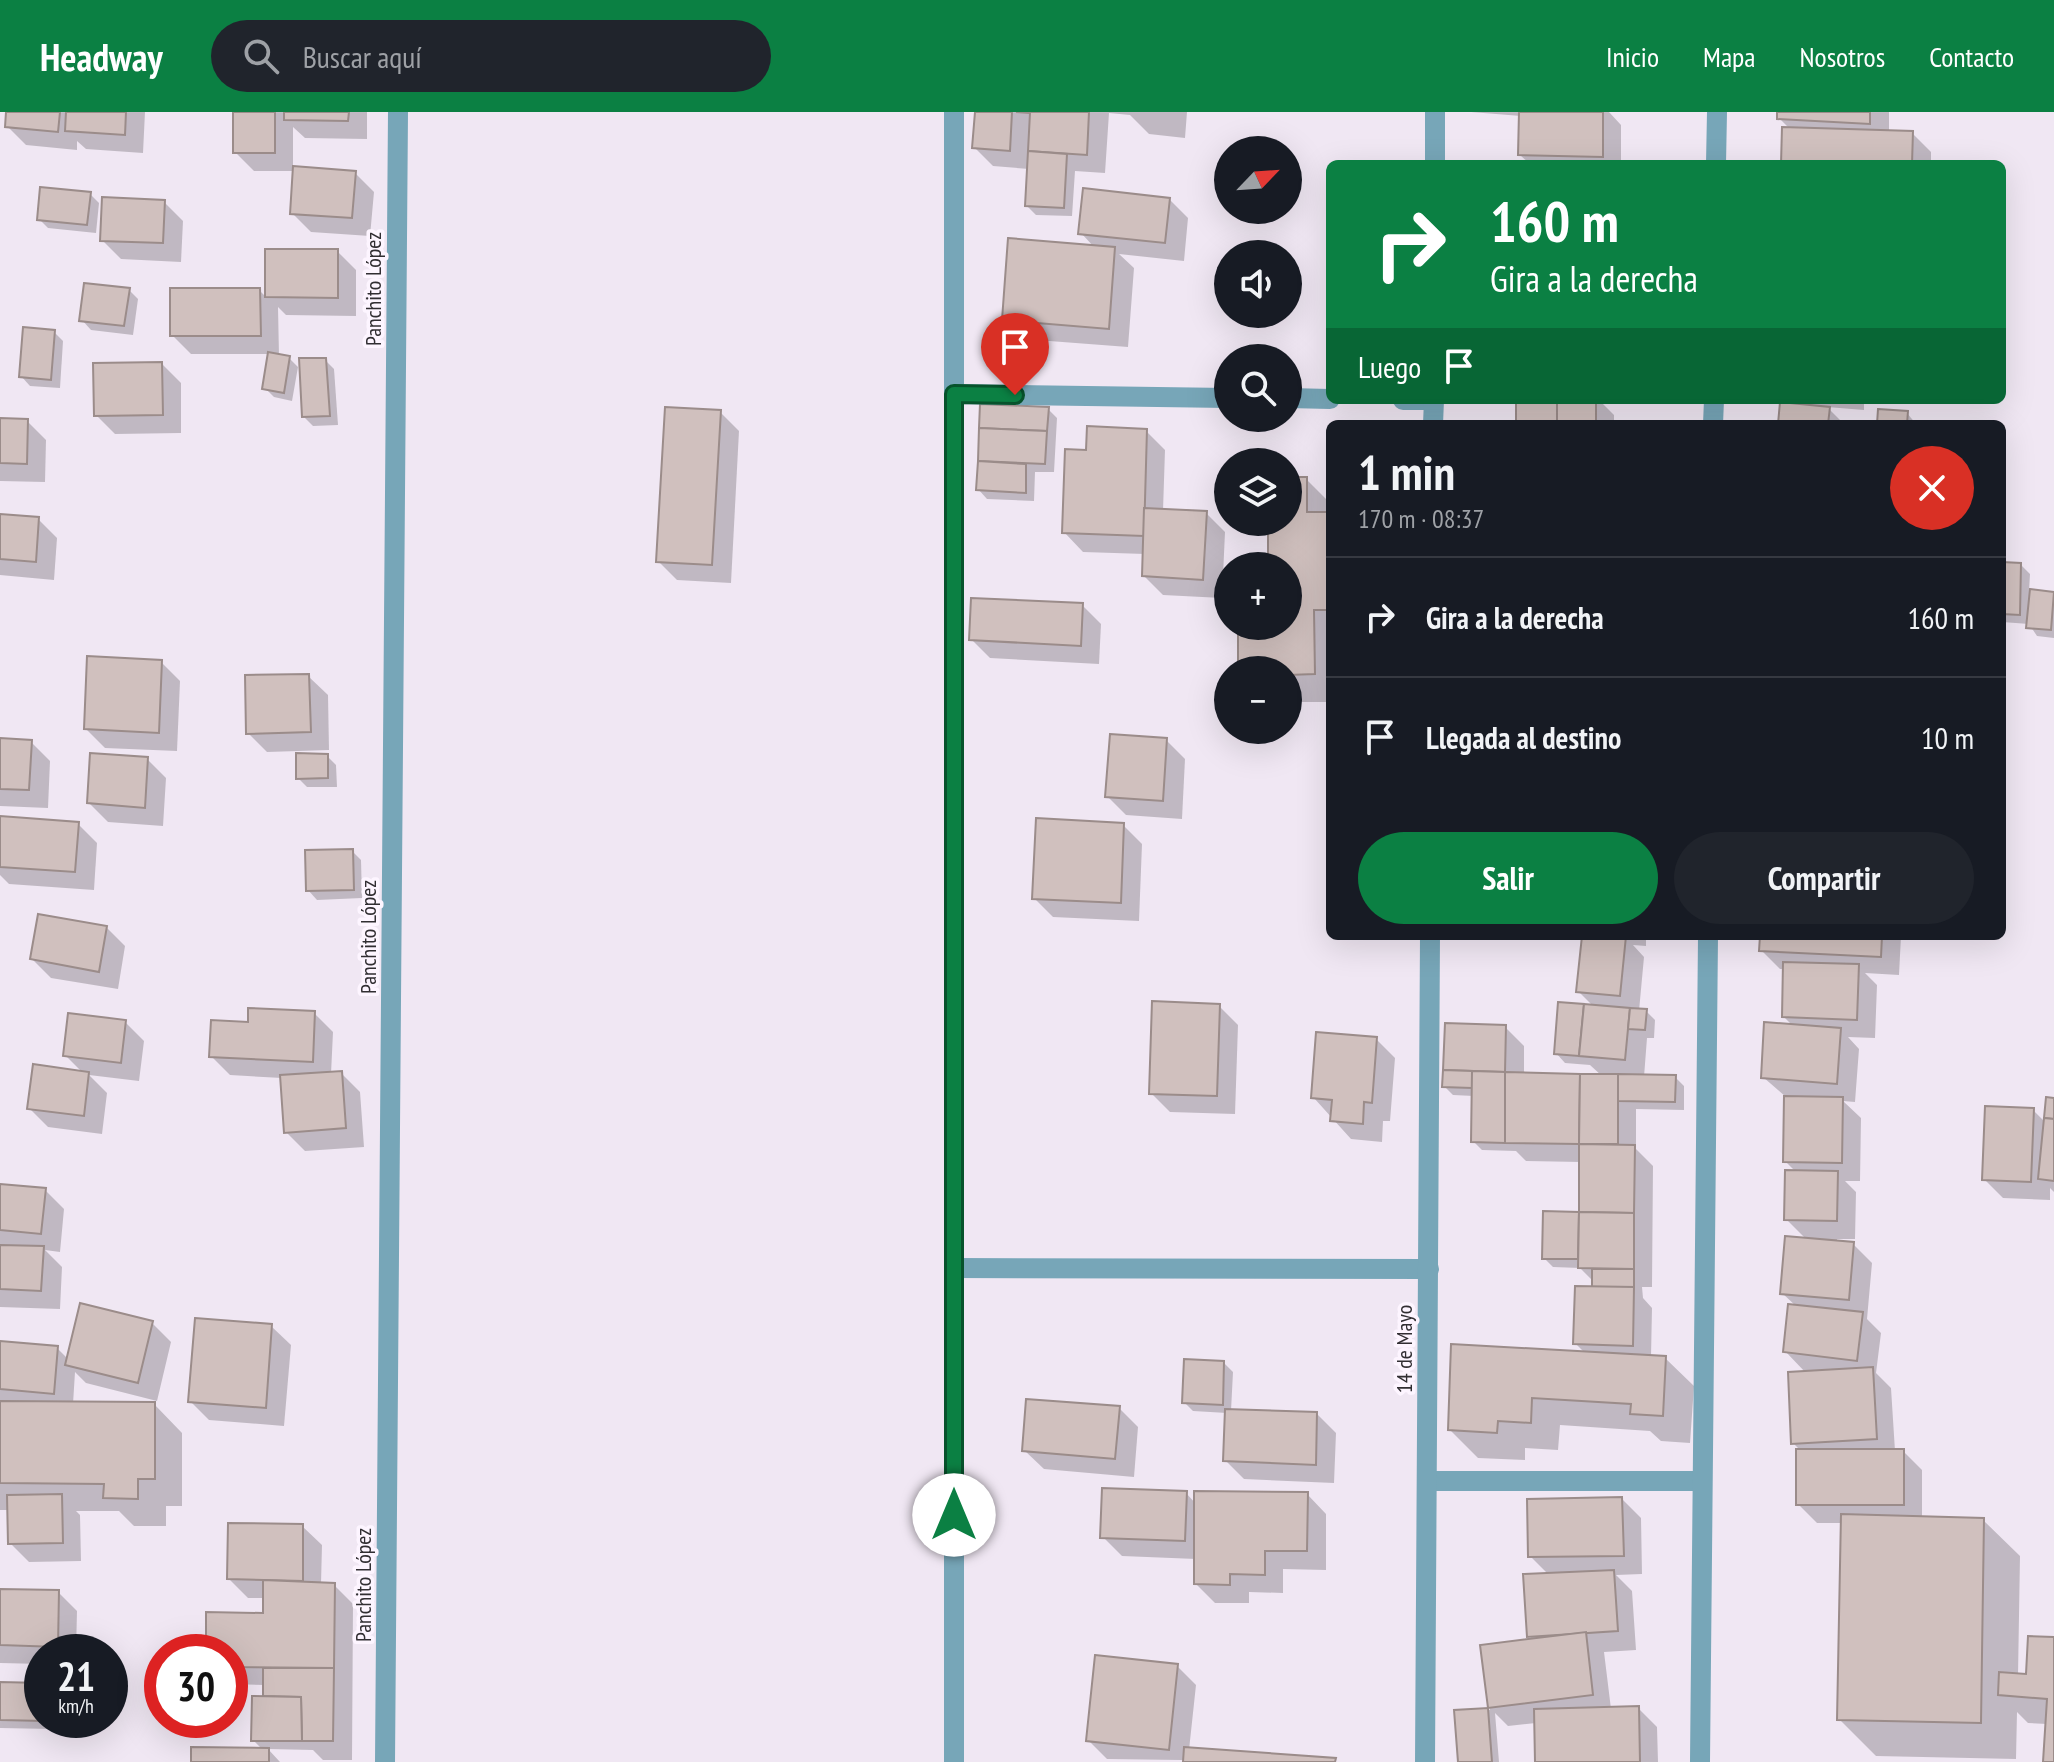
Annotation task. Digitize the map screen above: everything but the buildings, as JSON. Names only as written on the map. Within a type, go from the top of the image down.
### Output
[{"type":"street","name":"Panchito López","points":[[385,1762],[398,112]]},
{"type":"street","points":[[954,112],[954,1762]]},
{"type":"street","points":[[1435,112],[1435,160]]},
{"type":"street","points":[[1716,160],[1717,112]]},
{"type":"street","points":[[954,394],[1214,398]]},
{"type":"street","points":[[1302,398],[1326,399]]},
{"type":"street","name":"14 de Mayo","points":[[1425,1762],[1430,940]]},
{"type":"street","points":[[1700,1762],[1708,940]]},
{"type":"street","points":[[954,1268],[1429,1269]]},
{"type":"street","points":[[1427,1481],[1702,1481]]},
{"type":"route","points":[[954,1515],[954,394],[1015,395]]}]
